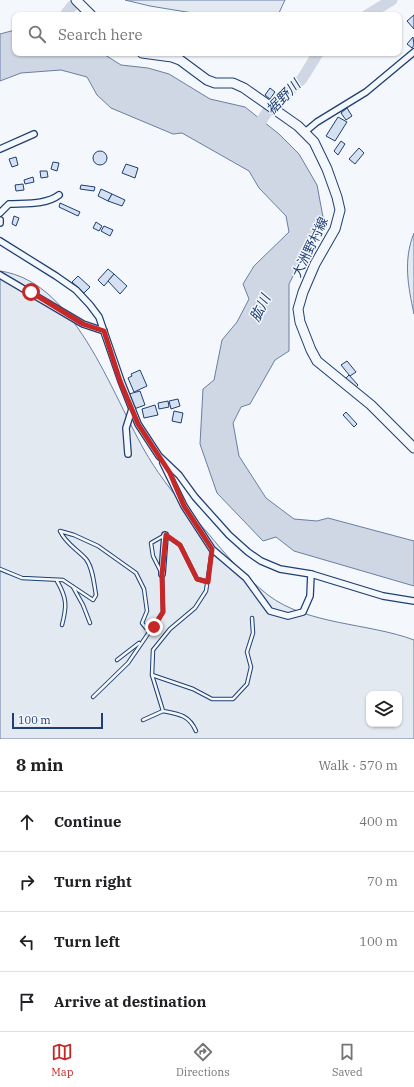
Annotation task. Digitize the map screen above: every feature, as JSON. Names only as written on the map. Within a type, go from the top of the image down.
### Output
[{"type":"main road","points":[[76,0],[88,12]]},
{"type":"main road","name":"大洲野村線","points":[[164,56],[180,60],[207,80],[215,83],[233,84],[244,88],[278,111],[305,132],[320,152],[337,197],[340,210],[335,229],[315,264],[303,292],[298,309],[300,322],[317,361],[370,406],[414,448]]},
{"type":"street","points":[[305,132],[317,122],[366,92],[414,52]]},
{"type":"street","points":[[0,149],[34,134]]},
{"type":"street","points":[[0,213],[9,204],[42,202],[59,195]]},
{"type":"street","points":[[0,241],[76,290],[99,318],[120,381],[138,424],[170,473],[184,506],[212,549],[246,578],[270,611],[288,616],[303,612],[310,596],[311,574]]},
{"type":"street","points":[[0,275],[83,324],[104,331]]},
{"type":"street","points":[[128,454],[126,428],[132,408]]},
{"type":"street","points":[[159,456],[179,475],[195,497],[229,535],[248,552],[261,561],[280,569],[311,574],[362,591],[414,601]]},
{"type":"street","points":[[162,574],[166,535]]},
{"type":"lane","points":[[0,569],[22,578],[63,580],[93,600],[96,595],[92,574],[86,559],[73,548],[60,531],[74,535],[98,546],[136,573],[144,588],[147,611],[142,623],[146,628],[156,623]]},
{"type":"lane","points":[[93,697],[128,663],[163,612],[162,574],[153,556],[151,543],[166,535],[180,545],[197,579],[208,582]]},
{"type":"lane","points":[[163,711],[152,675],[153,650],[170,629],[195,608],[206,591],[212,549]]},
{"type":"lane","points":[[56,580],[64,592],[67,607],[62,625]]},
{"type":"lane","points":[[73,587],[83,605],[90,623]]},
{"type":"lane","points":[[152,675],[193,689],[212,699],[233,699],[247,684],[251,667],[247,652],[253,633],[252,618]]},
{"type":"lane","points":[[117,660],[141,642]]},
{"type":"lane","points":[[143,720],[163,711],[178,713],[192,721],[196,731]]},
{"type":"shaded area","points":[[125,0],[285,0],[279,12],[187,12]]},
{"type":"shaded area","points":[[414,233],[414,314],[408,283],[408,263]]},
{"type":"shaded area","points":[[0,271],[28,280],[52,297],[73,321],[108,379],[138,438],[158,472],[178,499],[243,573],[268,595],[284,605],[301,612],[319,618],[396,634],[414,640],[414,739],[0,739]]},
{"type":"water","name":"肱川","points":[[12,31],[12,56],[107,56],[121,65],[148,68],[169,74],[210,99],[245,107],[279,134],[299,154],[317,185],[323,217],[289,284],[289,351],[275,360],[250,404],[241,407],[233,423],[239,456],[266,498],[294,519],[317,521],[328,518],[414,541],[414,586],[294,551],[276,537],[263,541],[217,493],[200,444],[203,389],[214,380],[222,340],[237,322],[249,299],[243,284],[254,266],[289,232],[286,216],[259,188],[249,171],[182,133],[173,134],[111,108],[97,95],[87,77],[61,70],[21,73],[0,81],[0,34]]},
{"type":"building","points":[[414,15],[414,29],[407,21]]},
{"type":"building","points":[[413,37],[414,45],[412,48],[407,44]]},
{"type":"building","points":[[270,88],[275,92],[270,99],[265,95]]},
{"type":"building","points":[[347,108],[352,116],[346,120],[341,113]]},
{"type":"building","points":[[338,117],[347,122],[335,141],[326,136]]},
{"type":"building","points":[[341,141],[345,144],[338,155],[334,151]]},
{"type":"building","points":[[359,148],[364,153],[355,164],[349,159]]},
{"type":"building","points":[[97,151],[103,151],[107,155],[107,161],[103,165],[97,165],[93,161],[93,155]]},
{"type":"building","points":[[16,157],[18,165],[12,167],[9,159]]},
{"type":"building","points":[[53,162],[59,163],[57,171],[51,169]]},
{"type":"building","points":[[126,164],[138,168],[135,178],[122,173]]},
{"type":"building","points":[[40,171],[47,171],[48,177],[41,178]]},
{"type":"building","points":[[33,177],[34,182],[25,184],[24,180]]},
{"type":"building","points":[[23,184],[24,190],[16,191],[15,185]]},
{"type":"building","points":[[81,185],[95,187],[94,191],[80,189]]},
{"type":"building","points":[[101,189],[112,194],[108,201],[98,196]]},
{"type":"building","points":[[112,194],[125,200],[122,206],[108,201]]},
{"type":"building","points":[[60,203],[80,212],[78,216],[59,207]]},
{"type":"building","points":[[14,216],[19,218],[16,226],[12,224]]},
{"type":"building","points":[[96,222],[102,226],[99,231],[93,228]]},
{"type":"building","points":[[104,226],[113,230],[110,236],[101,231]]},
{"type":"building","points":[[108,269],[114,274],[104,286],[98,280]]},
{"type":"building","points":[[114,274],[127,286],[120,294],[108,281]]},
{"type":"building","points":[[78,276],[90,287],[84,293],[72,282]]},
{"type":"building","points":[[347,361],[356,372],[350,376],[341,365]]},
{"type":"building","points":[[140,370],[147,386],[134,392],[128,378],[132,376],[131,374]]},
{"type":"building","points":[[349,375],[358,385],[354,389],[345,379]]},
{"type":"building","points":[[140,391],[145,405],[134,409],[129,394]]},
{"type":"building","points":[[178,399],[180,406],[171,409],[169,401]]},
{"type":"building","points":[[168,401],[169,407],[159,409],[158,403]]},
{"type":"building","points":[[155,405],[158,415],[144,418],[142,409]]},
{"type":"building","points":[[174,411],[183,413],[181,423],[172,421]]},
{"type":"building","points":[[346,412],[357,424],[354,427],[343,415]]},
{"type":"waterway","name":"裾野川","points":[[372,12],[392,0]]},
{"type":"waterway","points":[[67,12],[72,6]]},
{"type":"waterway","name":"裾野川","points":[[254,132],[267,112],[302,79],[316,56]]},
{"type":"route","points":[[31,292],[83,324],[104,331],[120,381],[138,424],[170,473],[184,506],[206,537],[212,549],[208,582],[197,579],[180,545],[166,535],[162,574],[163,612],[154,627]]}]
